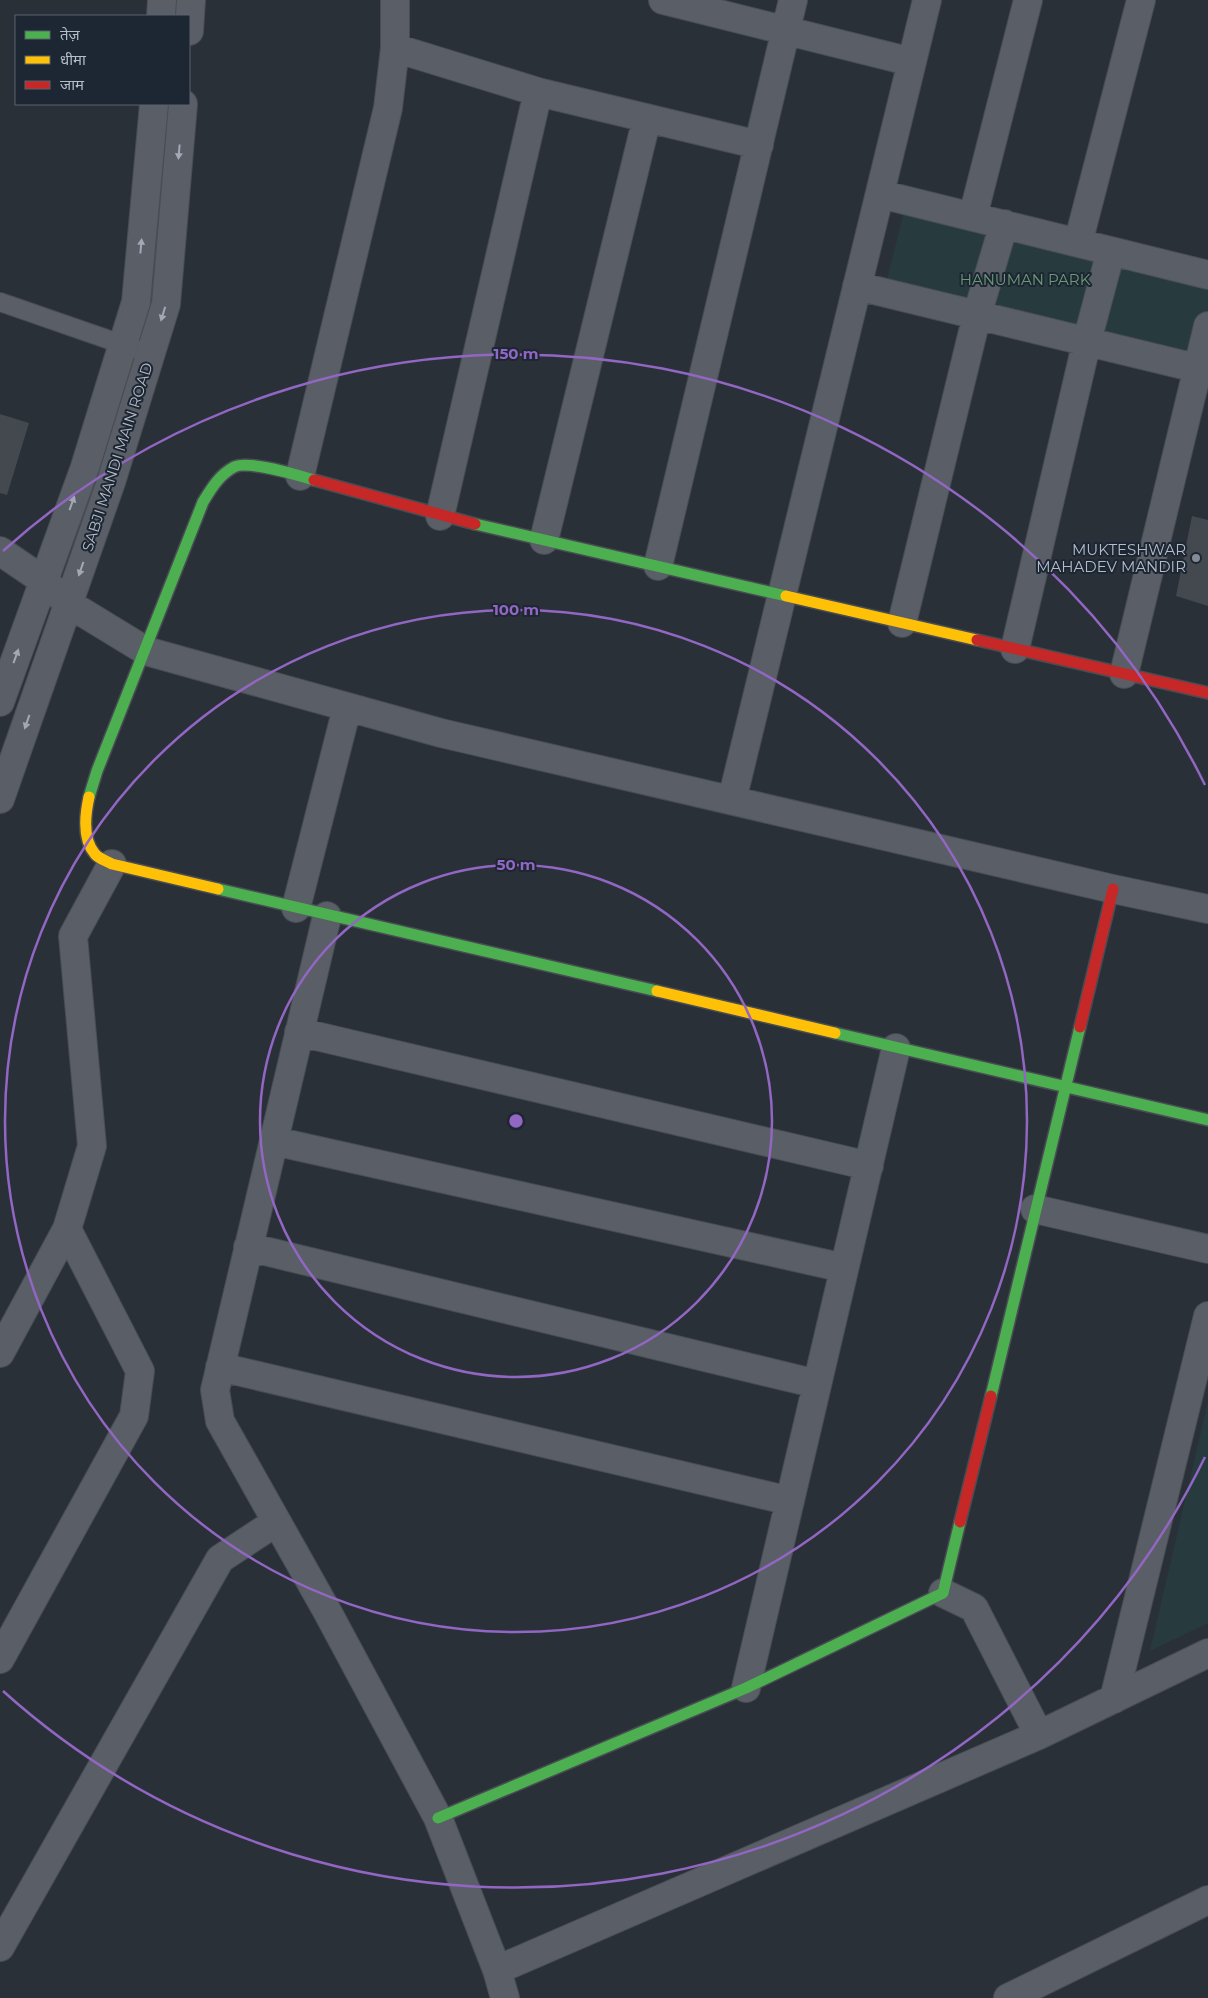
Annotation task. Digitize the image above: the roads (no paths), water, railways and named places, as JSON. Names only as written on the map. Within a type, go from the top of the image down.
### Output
[{"type":"street","points":[[161,15],[162,0]]},
{"type":"street","points":[[190,16],[191,0]]},
{"type":"street","points":[[300,476],[388,108],[395,48],[394,0]]},
{"type":"street","points":[[663,0],[912,62]]},
{"type":"street","points":[[658,566],[793,0]]},
{"type":"street","points":[[732,800],[927,0]]},
{"type":"street","points":[[972,216],[1028,0]]},
{"type":"street","points":[[1078,243],[1141,0]]},
{"type":"street","points":[[395,48],[538,92],[758,145]]},
{"type":"street","points":[[440,516],[538,92]]},
{"type":"street","points":[[0,702],[85,467],[136,302],[154,105]]},
{"type":"street","name":"SABJI MANDI MAIN ROAD","points":[[0,799],[111,482],[166,304],[183,105]]},
{"type":"street","points":[[544,540],[647,118]]},
{"type":"street","points":[[880,194],[1208,274]]},
{"type":"street","points":[[902,623],[977,315],[1004,224]]},
{"type":"street","points":[[1015,649],[1086,341],[1111,251]]},
{"type":"street","points":[[858,286],[1203,369]]},
{"type":"street","points":[[1124,674],[1203,369],[1208,326]]},
{"type":"street","points":[[1208,693],[440,516],[300,476],[253,466],[235,466],[216,481],[202,502],[88,799],[86,835],[96,855],[112,864],[327,916],[1208,1120]]},
{"type":"street","points":[[0,551],[44,581],[69,604],[146,651],[441,733],[1113,889],[1208,909]]},
{"type":"street","points":[[296,908],[347,708]]},
{"type":"street","points":[[0,1353],[67,1229],[92,1146],[73,936],[112,864]]},
{"type":"street","points":[[943,1593],[1113,889]]},
{"type":"street","points":[[327,916],[215,1390],[220,1421],[438,1818],[497,1970],[505,1998]]},
{"type":"street","points":[[299,1032],[869,1166]]},
{"type":"street","points":[[746,1688],[896,1048]]},
{"type":"street","points":[[274,1141],[844,1268]]},
{"type":"street","points":[[1035,1209],[1208,1248]]},
{"type":"street","points":[[0,1659],[134,1416],[140,1371],[67,1229]]},
{"type":"street","points":[[248,1248],[817,1384]]},
{"type":"street","points":[[1114,1699],[1208,1316]]},
{"type":"street","points":[[220,1367],[790,1501]]},
{"type":"street","points":[[0,1947],[220,1559],[276,1522]]},
{"type":"street","points":[[438,1818],[746,1688],[943,1593]]},
{"type":"street","points":[[943,1593],[974,1608],[1039,1735]]},
{"type":"street","points":[[497,1970],[1039,1735],[1208,1653]]},
{"type":"street","points":[[1008,1998],[1208,1900]]},
{"type":"lane","points":[[0,302],[150,354]]},
{"type":"place","name":"MUKTESHWAR MAHADEV MANDIR","points":[[1196,558]]},
{"type":"park label","name":"HANUMAN PARK","points":[[1025,279]]}]
